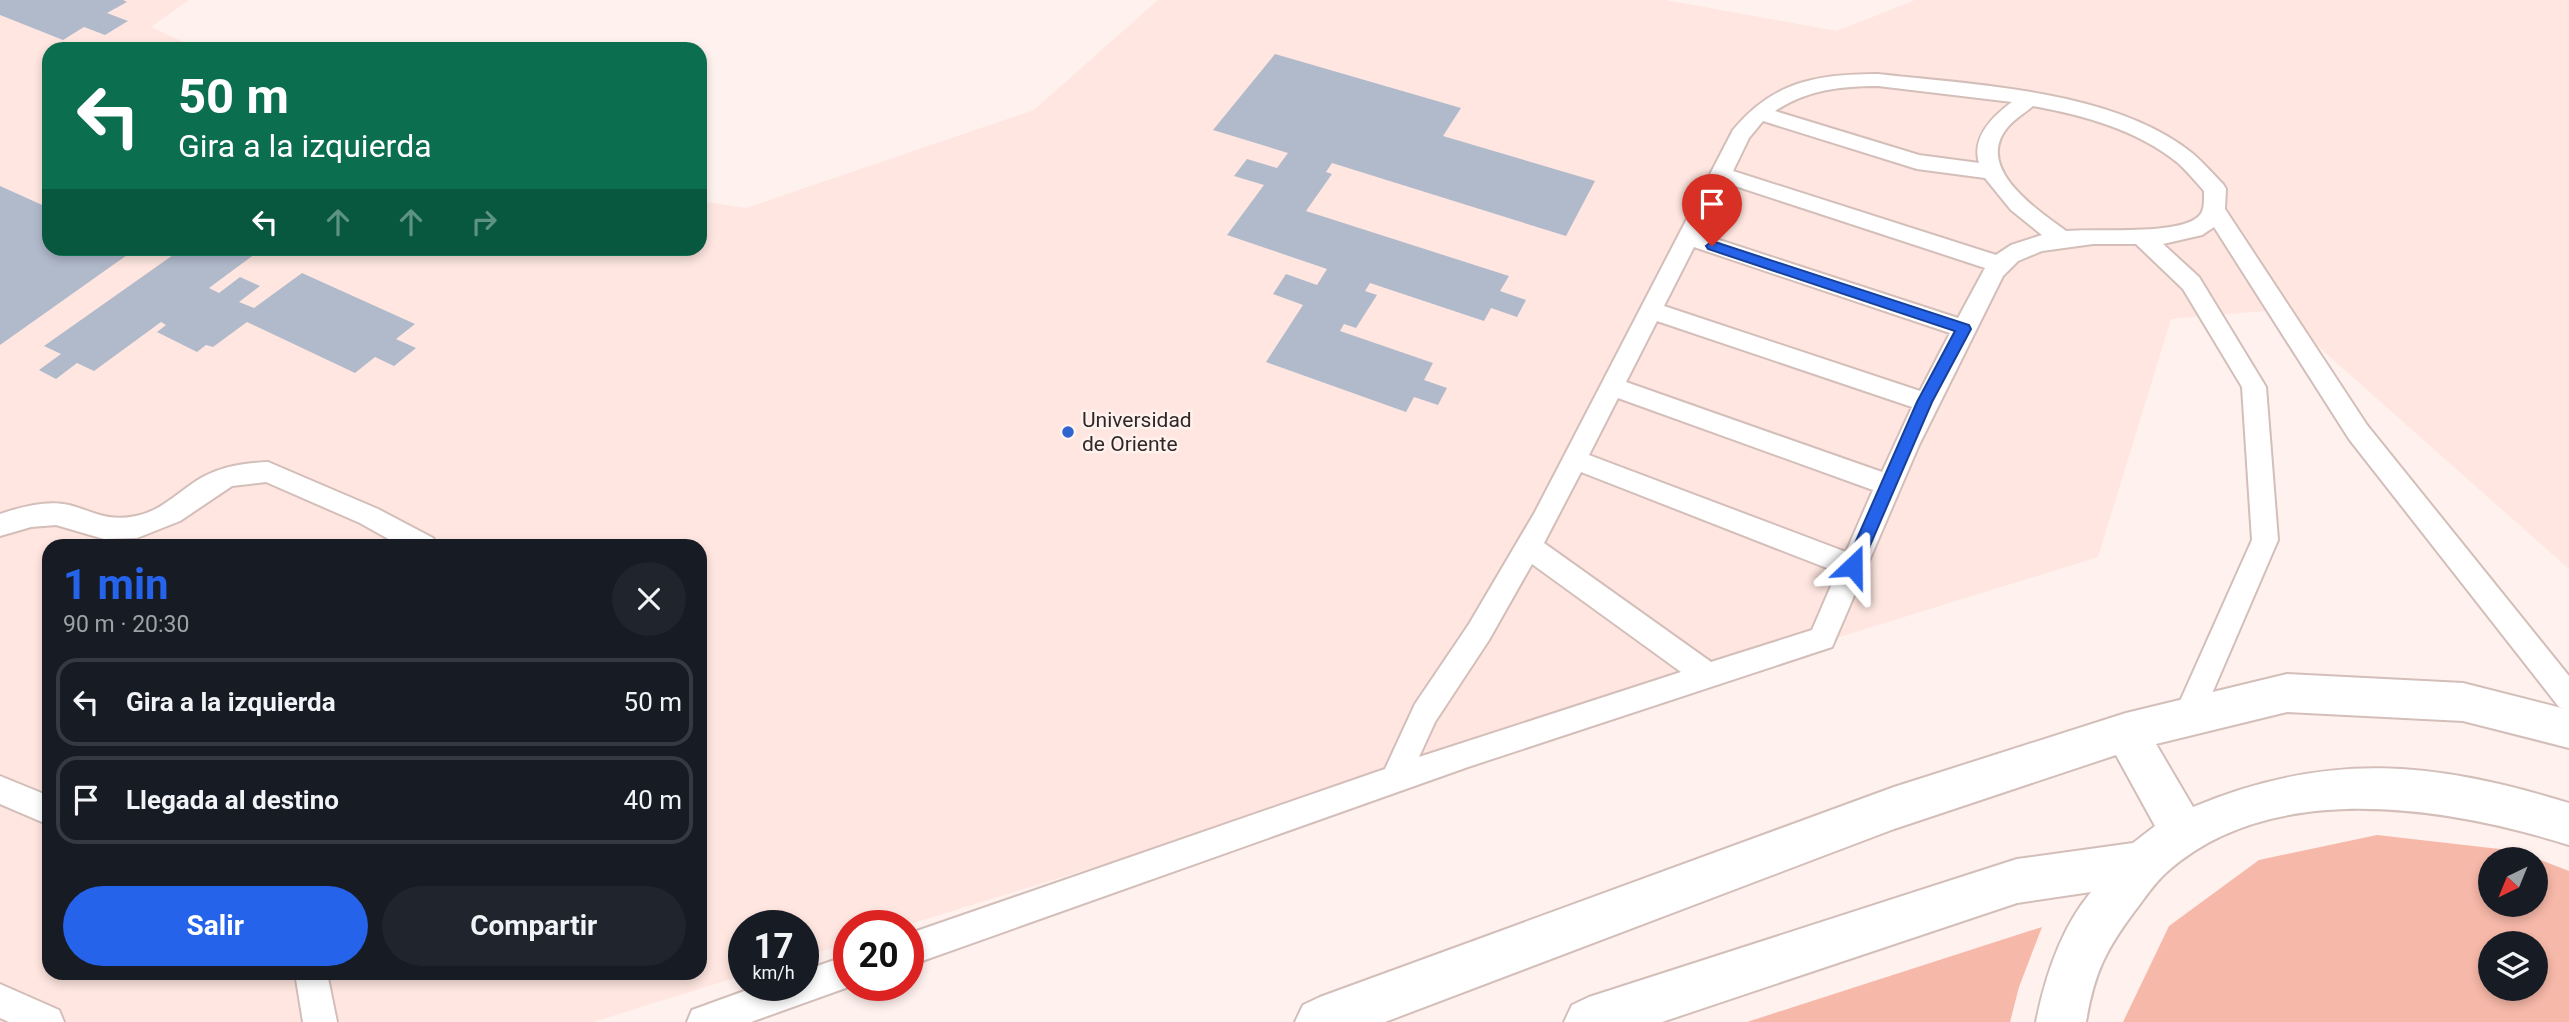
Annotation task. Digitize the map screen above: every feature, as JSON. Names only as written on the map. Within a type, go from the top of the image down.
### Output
[{"type":"street","points":[[1320,1022],[1894,808],[2126,732],[2287,693],[2463,702],[2569,729]]},
{"type":"street","points":[[2126,732],[2184,834]]},
{"type":"street","points":[[2060,1022],[2064,999],[2093,928],[2143,863],[2184,834],[2242,807],[2307,792],[2377,788],[2454,794],[2536,813],[2569,824]]},
{"type":"street","points":[[1589,1022],[2017,881],[2143,863]]},
{"type":"lane","points":[[1396,779],[1425,713],[1479,632],[1529,547],[1740,135],[1758,113],[1781,96],[1800,88],[1856,80],[1878,80],[2028,100],[2091,113],[2146,133],[2168,145],[2196,166],[2216,189],[2216,211],[2358,432],[2569,698]]},
{"type":"lane","points":[[2028,100],[1999,125],[1992,135],[1988,148],[1992,172],[1995,180],[2020,205],[2062,240]]},
{"type":"lane","points":[[1758,113],[1917,162],[1992,172]]},
{"type":"lane","points":[[1720,174],[2001,265]]},
{"type":"lane","points":[[924,944],[1396,779],[1822,639],[1924,402],[1992,275],[2010,255],[2027,247],[2062,240],[2100,236],[2175,236],[2194,231],[2207,223],[2216,211]]},
{"type":"lane","points":[[2141,236],[2191,283],[2254,387],[2265,541],[2188,717]]},
{"type":"lane","points":[[1687,237],[1964,329]]},
{"type":"lane","points":[[1650,310],[1924,402]]},
{"type":"lane","points":[[1611,386],[1889,485]]},
{"type":"lane","points":[[1573,459],[1853,566]]},
{"type":"lane","points":[[0,525],[45,514],[66,515],[98,528],[117,530],[134,536],[220,478],[251,471],[268,472],[369,516],[411,539]]},
{"type":"lane","points":[[1529,547],[1708,676]]},
{"type":"lane","points":[[0,790],[42,808]]},
{"type":"lane","points":[[704,1022],[833,977]]},
{"type":"lane","points":[[312,980],[320,1022]]},
{"type":"lane","points":[[0,1001],[47,1022]]},
{"type":"shaded area","name":"Universidad de Oriente","points":[[0,0],[189,0],[151,27],[183,42],[42,42],[42,256],[707,256],[707,202],[746,208],[1034,110],[1158,0],[1665,0],[1837,31],[1915,0],[2569,0],[2569,569],[2277,310],[2171,319],[2098,557],[924,920],[924,910],[833,910],[833,948],[819,952],[819,910],[728,910],[728,980],[593,1022],[0,1022]]},
{"type":"shaded area","points":[[2377,835],[2482,847],[2478,847],[2478,917],[2548,917],[2548,863],[2569,871],[2569,1022],[2123,1022],[2169,926],[2259,860]]},
{"type":"shaded area","points":[[2042,927],[2019,987],[2010,1022],[1747,1022]]},
{"type":"building","points":[[0,0],[123,0],[127,2],[107,13],[128,21],[105,35],[84,27],[63,40],[0,15]]},
{"type":"building","points":[[1275,54],[1461,108],[1443,136],[1595,181],[1566,236],[1332,163],[1326,172],[1332,174],[1306,211],[1509,276],[1500,291],[1526,300],[1517,317],[1491,308],[1484,321],[1370,283],[1365,291],[1377,295],[1356,328],[1344,324],[1340,331],[1433,363],[1424,380],[1447,388],[1438,405],[1414,397],[1406,412],[1266,362],[1303,305],[1273,294],[1286,274],[1317,285],[1327,269],[1227,235],[1264,185],[1234,176],[1247,159],[1277,168],[1288,153],[1213,130]]},
{"type":"building","points":[[0,186],[42,205],[42,256],[126,256],[0,345]]},
{"type":"building","points":[[172,256],[252,256],[209,288],[219,293],[240,277],[260,286],[239,302],[254,308],[302,273],[415,324],[396,339],[416,348],[394,366],[375,357],[355,373],[247,322],[213,347],[206,345],[197,352],[157,332],[166,325],[161,322],[94,371],[77,363],[56,379],[39,370],[61,354],[44,346]]},
{"type":"place","name":"Universidad de Oriente","points":[[1068,432]]},
{"type":"route","points":[[1712,246],[1964,329],[1924,402],[1853,566]]}]
